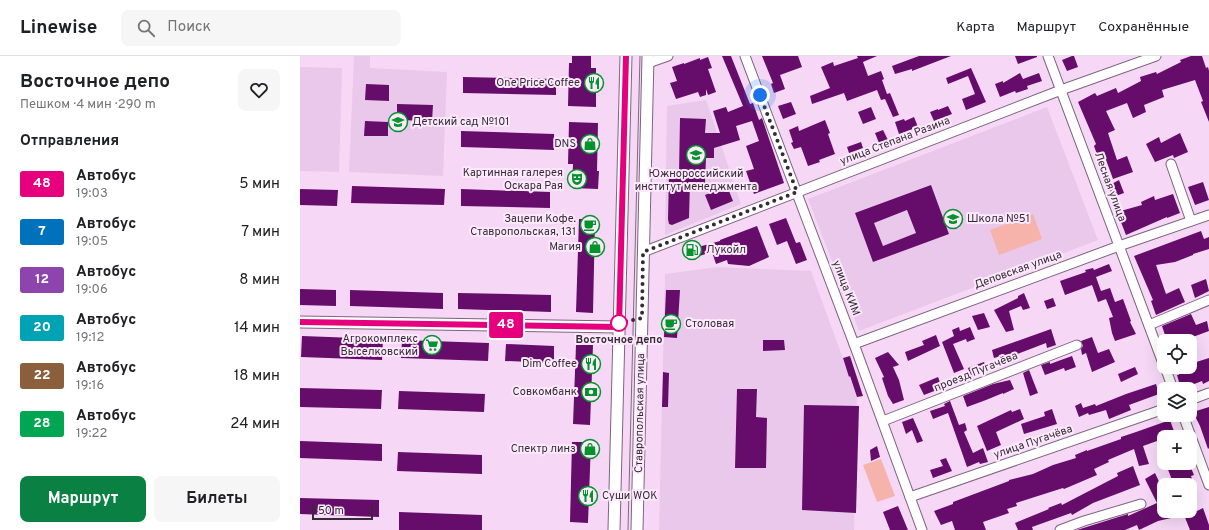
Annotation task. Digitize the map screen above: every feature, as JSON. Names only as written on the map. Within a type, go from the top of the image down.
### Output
[{"type":"main road","name":"Ставропольская улица","points":[[614,530],[626,56]]},
{"type":"main road","name":"Ставропольская улица","points":[[637,530],[648,60]]},
{"type":"main road","points":[[300,322],[619,327]]},
{"type":"street","points":[[648,60],[668,56]]},
{"type":"street","name":"улица КИМ","points":[[745,56],[883,421],[922,530]]},
{"type":"street","name":"Лесная улица","points":[[1048,56],[1157,347]]},
{"type":"street","name":"улица Степана Разина","points":[[643,252],[1061,90],[1156,56]]},
{"type":"street","points":[[1171,164],[1191,221]]},
{"type":"street","name":"Деповская улица","points":[[854,344],[1119,246],[1209,215]]},
{"type":"street","points":[[1149,325],[1209,300]]},
{"type":"street","name":"проезд Пугачёва","points":[[883,421],[1077,345]]},
{"type":"street","points":[[1197,397],[1209,393]]},
{"type":"street","name":"улица Пугачёва","points":[[910,497],[1157,411]]},
{"type":"street","points":[[1186,422],[1209,485]]},
{"type":"street","points":[[1060,530],[1084,521],[1141,504]]},
{"type":"shaded area","name":"Детский сад №101","points":[[354,56],[370,56],[370,68],[447,72],[443,176],[349,172]]},
{"type":"shaded area","points":[[300,67],[342,68],[339,172],[300,171]]},
{"type":"shaded area","name":"Южнороссийский институт менеджмента","points":[[706,100],[741,204],[665,235],[667,106]]},
{"type":"shaded area","name":"Школа №51","points":[[1047,107],[1098,240],[859,331],[808,199]]},
{"type":"shaded area","points":[[1033,214],[1042,239],[999,255],[990,230]]},
{"type":"shaded area","points":[[718,267],[811,271],[857,397],[854,530],[659,530],[665,274]]},
{"type":"shaded area","points":[[881,459],[895,496],[877,502],[863,465]]},
{"type":"building","points":[[572,56],[591,56],[591,68],[596,68],[596,107],[568,106],[569,63],[572,63]]},
{"type":"building","points":[[722,56],[731,56],[750,104],[753,103],[759,120],[762,118],[784,183],[754,194],[746,171],[754,169],[746,146],[759,141],[752,121],[736,126],[740,140],[714,148],[714,158],[706,158],[705,183],[690,182],[689,218],[672,225],[669,224],[668,219],[669,174],[679,174],[680,118],[706,119],[705,133],[720,133],[713,111],[726,107],[728,112],[743,106]]},
{"type":"building","points":[[762,56],[798,56],[802,67],[780,75],[785,89],[774,93],[771,84],[773,83]]},
{"type":"building","points":[[857,56],[877,56],[863,62],[868,76],[881,71],[884,79],[882,80],[887,94],[890,93],[899,115],[893,117],[885,99],[881,100],[877,90],[847,101],[844,93],[812,104],[810,96],[830,88],[821,67],[833,62],[834,66],[858,58]]},
{"type":"building","points":[[919,56],[951,56],[912,71],[912,69],[895,74],[892,66]]},
{"type":"building","points":[[1015,56],[1037,56],[1037,57],[1018,64]]},
{"type":"building","points":[[1074,56],[1078,67],[1067,71],[1062,60]]},
{"type":"building","points":[[1191,56],[1202,56],[1206,68],[1208,67],[1209,122],[1201,102],[1203,101],[1195,80],[1162,90],[1164,97],[1144,105],[1146,112],[1133,118],[1127,103],[1106,111],[1115,130],[1108,133],[1117,160],[1127,156],[1133,172],[1113,179],[1105,157],[1099,160],[1094,146],[1096,144],[1078,102],[1095,93],[1097,96],[1116,88],[1118,93],[1141,81],[1140,77],[1156,72],[1157,74],[1181,62],[1180,60]]},
{"type":"building","points":[[708,57],[712,68],[708,69],[716,92],[708,95],[706,89],[706,95],[700,97],[698,92],[676,99],[670,83],[677,81],[672,67]]},
{"type":"building","points":[[971,68],[986,102],[966,110],[962,99],[975,94],[968,76],[948,84],[946,78]]},
{"type":"building","points":[[1020,73],[1023,79],[1039,73],[1042,81],[1027,86],[1028,89],[1016,93],[1015,91],[1000,97],[995,84],[1003,81],[1003,83]]},
{"type":"building","points":[[463,77],[556,79],[556,95],[463,93]]},
{"type":"building","points":[[366,84],[389,85],[389,101],[365,100]]},
{"type":"building","points":[[791,102],[796,114],[783,119],[778,106]]},
{"type":"building","points":[[397,104],[433,105],[432,121],[397,120]]},
{"type":"building","points":[[948,106],[952,114],[934,121],[930,112]]},
{"type":"building","points":[[871,107],[876,119],[863,124],[858,112]]},
{"type":"building","points":[[914,117],[918,127],[899,134],[895,122],[904,119],[905,121]]},
{"type":"building","points":[[825,120],[835,154],[819,160],[820,162],[808,166],[801,147],[794,149],[791,143],[793,142],[789,130],[798,126],[799,131]]},
{"type":"building","points":[[365,121],[388,122],[388,136],[364,136]]},
{"type":"building","points":[[569,122],[598,123],[598,189],[572,188],[573,164],[568,164]]},
{"type":"building","points":[[883,130],[890,144],[881,148],[875,133]]},
{"type":"building","points":[[461,131],[554,134],[554,150],[461,147]]},
{"type":"building","points":[[1180,133],[1188,152],[1174,158],[1173,155],[1155,162],[1146,144],[1159,137],[1161,143]]},
{"type":"building","points":[[861,142],[863,148],[849,153],[847,147]]},
{"type":"building","points":[[1119,180],[1124,193],[1113,197],[1108,186]]},
{"type":"building","points":[[1203,182],[1209,200],[1195,205],[1188,187]]},
{"type":"building","points":[[931,185],[949,234],[873,262],[855,213]],"holes":[[[907,210],[916,233],[883,246],[874,223]]]},
{"type":"building","points":[[352,186],[445,189],[444,205],[351,203]]},
{"type":"building","points":[[727,186],[733,201],[711,210],[705,195]]},
{"type":"building","points":[[300,189],[338,190],[337,206],[300,205]]},
{"type":"building","points":[[461,189],[550,192],[550,208],[461,206]]},
{"type":"building","points":[[1173,194],[1180,213],[1167,217],[1126,235],[1117,212],[1142,205],[1141,202],[1154,196],[1155,200]]},
{"type":"building","points":[[786,218],[796,243],[800,242],[807,260],[796,264],[787,241],[777,245],[769,224]]},
{"type":"building","points":[[579,219],[595,219],[593,313],[576,312]]},
{"type":"building","points":[[757,226],[769,257],[749,266],[728,264],[727,260],[716,264],[712,252],[693,258],[691,249],[720,241]]},
{"type":"building","points":[[1201,231],[1204,239],[1209,237],[1209,249],[1175,262],[1156,265],[1166,294],[1179,288],[1185,302],[1156,315],[1151,301],[1153,300],[1134,256]]},
{"type":"building","points":[[1109,264],[1112,271],[1096,277],[1101,291],[1110,288],[1115,302],[1123,299],[1131,321],[1130,322],[1136,334],[1115,341],[1109,318],[1113,317],[1106,299],[1098,302],[1092,285],[1065,295],[1060,281],[1086,272],[1085,270],[1093,268],[1094,270]]},
{"type":"building","points":[[1206,279],[1209,291],[1195,298],[1191,285]]},
{"type":"building","points":[[300,289],[336,290],[336,306],[300,305]]},
{"type":"building","points":[[350,290],[443,293],[443,309],[350,306]]},
{"type":"building","points":[[666,290],[680,290],[677,338],[664,337]]},
{"type":"building","points":[[458,293],[551,295],[551,312],[458,309]]},
{"type":"building","points":[[1024,293],[1030,308],[1023,310],[1021,306],[1009,311],[1014,330],[1006,332],[994,310],[1018,298],[1018,296]]},
{"type":"building","points":[[1053,298],[1056,306],[1047,309],[1044,301]]},
{"type":"building","points":[[984,313],[990,327],[978,330],[972,316]]},
{"type":"building","points":[[1191,314],[1196,325],[1207,321],[1209,331],[1197,335],[1197,334],[1165,334],[1162,326]]},
{"type":"building","points":[[959,327],[960,331],[970,327],[975,339],[967,342],[966,339],[953,344],[964,369],[954,373],[942,342],[954,336],[952,330]]},
{"type":"building","points":[[1051,329],[1056,345],[1047,348],[1046,343],[1012,356],[1014,360],[1006,362],[1004,355],[994,358],[992,350]]},
{"type":"building","points":[[936,335],[940,346],[908,361],[905,352],[924,345],[922,341]]},
{"type":"building","points":[[302,336],[383,339],[382,360],[301,357]]},
{"type":"building","points":[[1092,337],[1098,353],[1109,349],[1115,362],[1092,372],[1086,353],[1082,355],[1081,349],[1083,346],[1081,341]]},
{"type":"building","points":[[402,340],[489,343],[488,361],[401,358]]},
{"type":"building","points":[[763,340],[784,340],[785,350],[763,351]]},
{"type":"building","points":[[506,344],[554,346],[554,363],[505,361]]},
{"type":"building","points":[[576,345],[593,345],[590,425],[573,424]]},
{"type":"building","points":[[888,352],[899,365],[893,367],[899,380],[904,400],[893,404],[888,396],[882,378],[884,377],[875,358]]},
{"type":"building","points":[[850,356],[863,396],[857,397],[850,376],[849,377],[843,358]]},
{"type":"building","points":[[1072,356],[1076,367],[1065,371],[1064,368],[1045,375],[1041,365],[1050,362],[1050,364]]},
{"type":"building","points":[[1209,358],[1209,381],[1203,384],[1202,381],[1197,383],[1179,382],[1177,375],[1179,374],[1197,374],[1197,362]]},
{"type":"building","points":[[984,362],[988,371],[971,377],[968,368]]},
{"type":"building","points":[[1135,367],[1138,374],[1121,382],[1118,374]]},
{"type":"building","points":[[1029,370],[1038,393],[1030,396],[1023,373]]},
{"type":"building","points":[[663,372],[669,373],[668,407],[662,407]]},
{"type":"building","points":[[938,377],[942,388],[924,395],[919,385]]},
{"type":"building","points":[[1010,380],[1014,389],[967,407],[963,396],[993,384]]},
{"type":"building","points":[[1156,384],[1157,387],[1157,395],[1129,405],[1131,410],[1109,419],[1106,410],[1089,415],[1088,413],[1079,417],[1075,406],[1081,403],[1083,408],[1095,404],[1096,406]]},
{"type":"building","points":[[300,388],[382,390],[381,409],[300,407]]},
{"type":"building","points":[[737,389],[757,389],[756,417],[767,418],[766,468],[735,468]]},
{"type":"building","points":[[399,391],[485,394],[484,412],[398,409]]},
{"type":"building","points":[[950,401],[959,425],[965,423],[967,430],[964,432],[973,453],[983,448],[988,462],[980,464],[979,462],[967,467],[948,413],[933,419],[930,411],[945,406],[944,404]]},
{"type":"building","points":[[804,405],[859,406],[856,513],[802,510]]},
{"type":"building","points":[[1209,407],[1208,449],[1197,420],[1197,411]]},
{"type":"building","points":[[1020,409],[1024,419],[996,432],[1001,445],[987,451],[977,426],[1011,410],[1012,412]]},
{"type":"building","points":[[1052,409],[1057,424],[1024,434],[1021,424],[1045,416],[1044,412]]},
{"type":"building","points":[[913,418],[923,441],[917,443],[912,430],[906,434],[902,422]]},
{"type":"building","points":[[1164,422],[1171,422],[1174,430],[1157,430],[1157,441],[1143,446],[1149,464],[1139,466],[1134,449],[1108,460],[1109,462],[1094,469],[1097,475],[1064,489],[1063,488],[1016,503],[1017,506],[1007,509],[1009,513],[983,522],[986,530],[955,530],[952,521],[941,525],[934,511],[1009,480],[1033,474],[1053,465],[1076,458],[1075,455],[1121,439],[1121,437]]},
{"type":"building","points":[[300,441],[382,444],[382,461],[300,458]]},
{"type":"building","points":[[572,442],[591,442],[588,523],[570,522]]},
{"type":"building","points":[[877,446],[880,457],[871,461],[870,450]]},
{"type":"building","points":[[398,452],[482,455],[482,474],[397,471]]},
{"type":"building","points":[[946,458],[952,471],[933,478],[930,470],[943,466],[940,460]]},
{"type":"building","points":[[1133,466],[1140,485],[1093,503],[1072,515],[1071,513],[1032,527],[1033,530],[1018,530],[1015,523],[1061,503],[1062,505],[1118,476],[1117,473]]},
{"type":"building","points":[[1168,470],[1192,470],[1194,475],[1191,476],[1192,478],[1171,478]]},
{"type":"building","points":[[1155,473],[1157,478],[1157,503],[1145,479]]},
{"type":"building","points":[[300,498],[379,500],[379,517],[300,514]]},
{"type":"building","points":[[1157,503],[1157,518],[1171,518],[1158,521],[1139,530],[1137,525],[1125,530],[1077,530],[1128,514],[1128,516]]},
{"type":"building","points":[[898,506],[908,530],[890,530],[883,512]]},
{"type":"building","points":[[1203,508],[1209,525],[1209,530],[1190,530],[1185,518],[1197,518],[1197,511]]},
{"type":"building","points":[[399,512],[482,515],[482,530],[399,530]]},
{"type":"tram line","points":[[628,530],[640,56]]},
{"type":"bus line","name":"48","points":[[300,322],[619,327],[626,56]]},
{"type":"place","name":"One Price Coffee","points":[[594,83]]},
{"type":"place","name":"Детский сад №101","points":[[398,122]]},
{"type":"place","name":"DNS","points":[[590,144]]},
{"type":"place","name":"Южнороссийский институт менеджмента","points":[[696,155]]},
{"type":"place","name":"Картинная галерея Оскара Рая","points":[[577,179]]},
{"type":"place","name":"Школа №51","points":[[953,219]]},
{"type":"place","name":"Зацепи Кофе. Ставропольская, 131","points":[[590,225]]},
{"type":"place","name":"Магия","points":[[595,247]]},
{"type":"place","name":"Лукойл","points":[[692,250]]},
{"type":"place","name":"Восточное депо","points":[[619,323]]},
{"type":"place","name":"Столовая","points":[[671,324]]},
{"type":"place","name":"Агрокомплекс Выселковский","points":[[432,345]]},
{"type":"place","name":"Dim Coffee","points":[[591,364]]},
{"type":"place","name":"Совкомбанк","points":[[591,392]]},
{"type":"place","name":"Спектр линз","points":[[590,449]]},
{"type":"place","name":"Суши WOK","points":[[588,496]]},
{"type":"route","points":[[619,323],[642,318],[643,252],[797,192],[760,95]]}]
